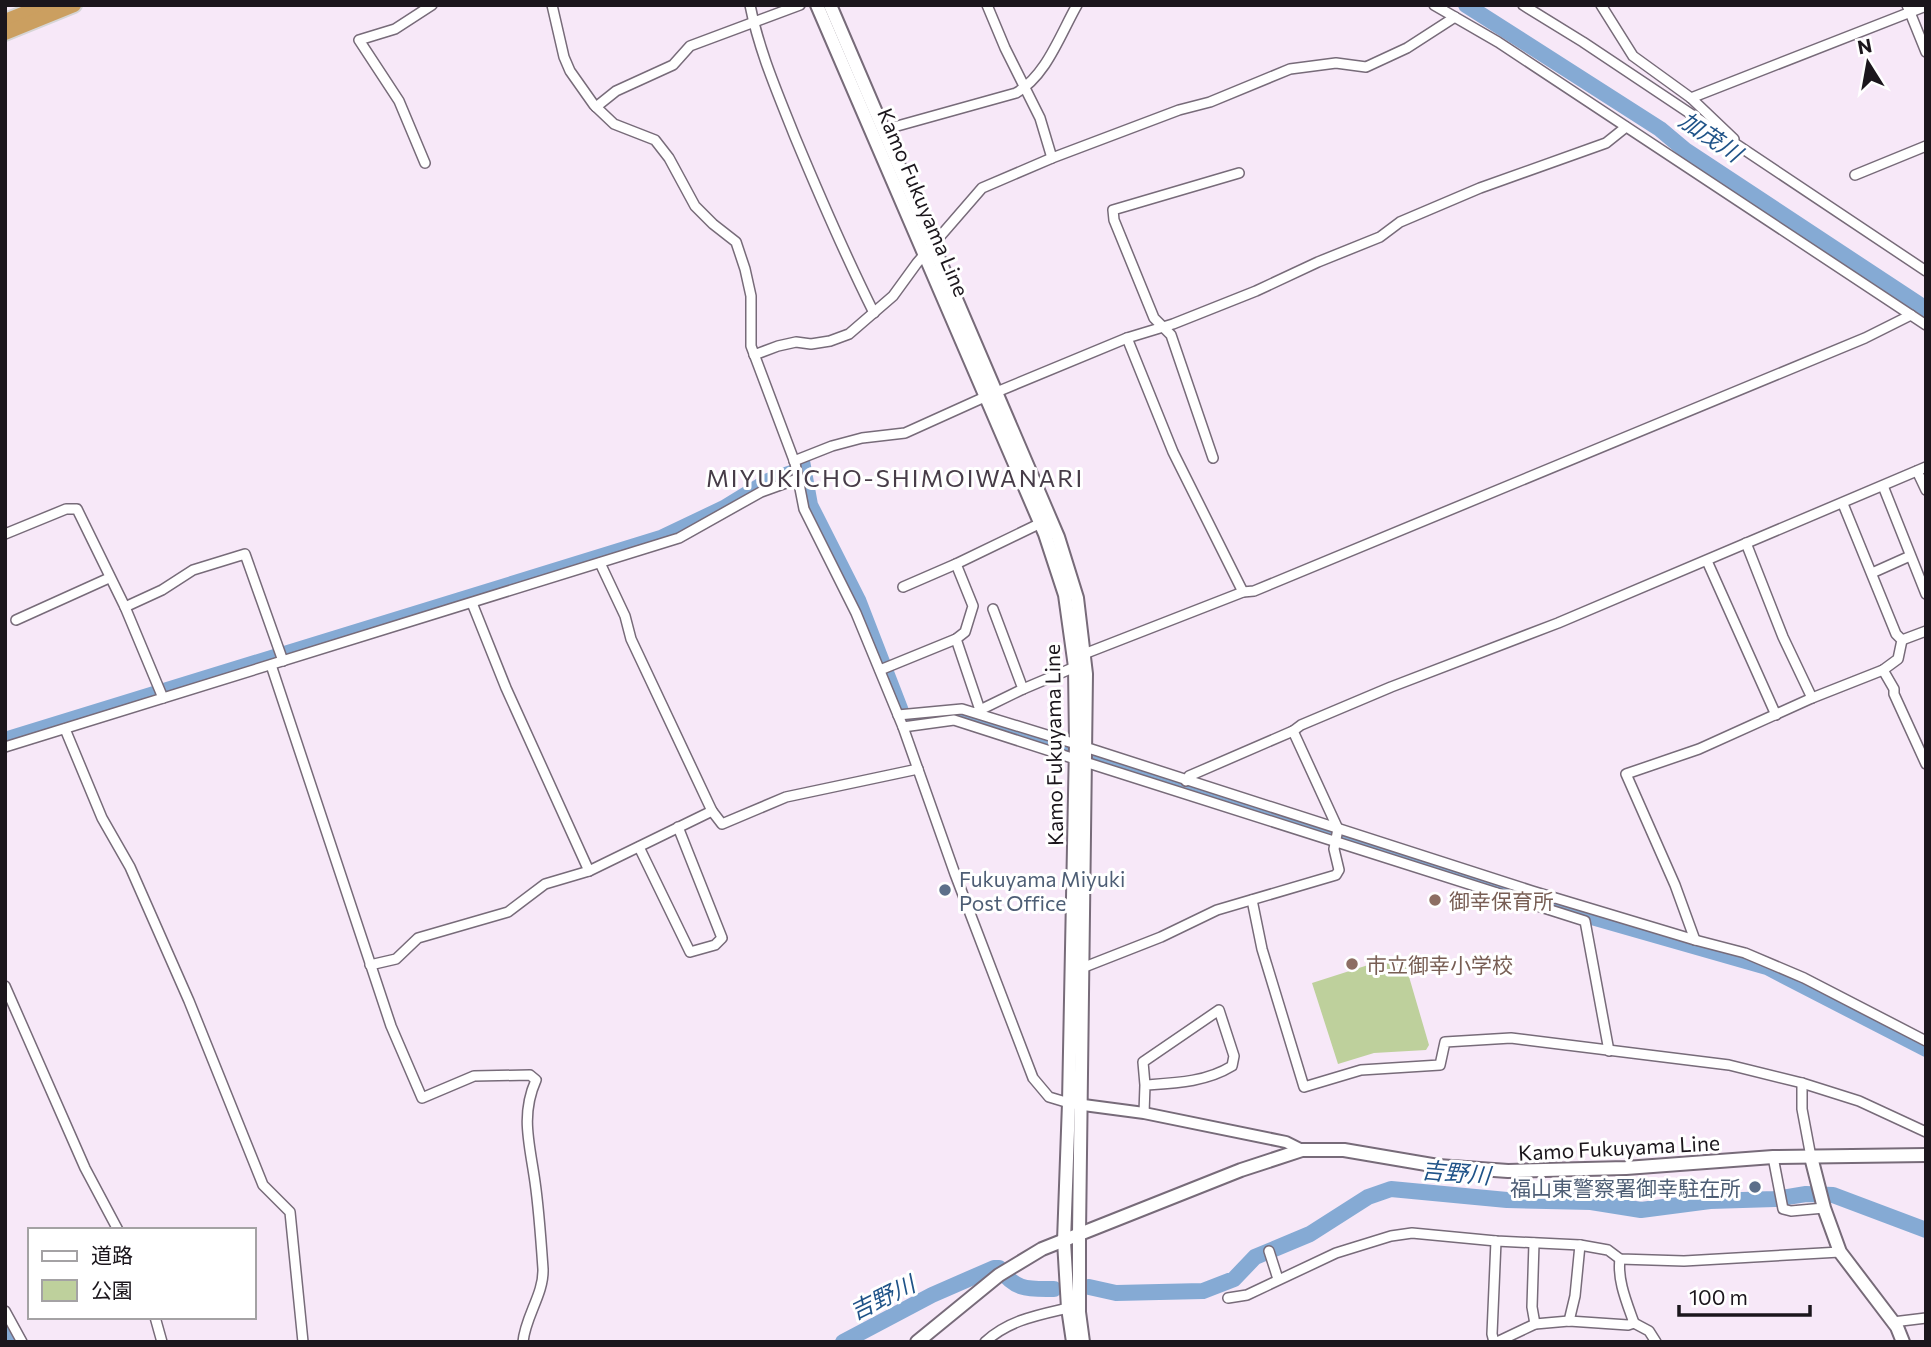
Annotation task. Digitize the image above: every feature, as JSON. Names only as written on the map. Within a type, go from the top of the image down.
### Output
[{"type":"highway","points":[[5,21],[52,7],[74,5]]},
{"type":"highway","points":[[5,33],[52,7]]},
{"type":"main road","name":"Kamo Fukuyama Line","points":[[817,5],[929,250],[1077,598],[1084,654],[1074,1104],[1079,1312],[1083,1342]]},
{"type":"main road","name":"Kamo Fukuyama Line","points":[[830,5],[883,130],[929,250]]},
{"type":"main road","name":"Kamo Fukuyama Line","points":[[1045,521],[1065,595],[1075,667],[1080,753],[1082,968],[1064,1241],[1073,1342]]},
{"type":"main road","name":"Kamo Fukuyama Line","points":[[1064,1241],[1241,1170],[1302,1150],[1344,1150],[1437,1166],[1508,1171],[1626,1168],[1773,1157],[1926,1155]]},
{"type":"main road","points":[[1811,1157],[1840,1252],[1893,1322],[1903,1342]]},
{"type":"main road","points":[[918,1342],[1003,1272],[1042,1249],[1064,1241]]},
{"type":"street","points":[[425,163],[400,101],[359,40],[396,29],[432,5]]},
{"type":"street","points":[[552,5],[564,57],[570,71],[596,107],[614,124],[654,140],[669,158],[695,206],[713,225],[736,242],[751,296],[751,346],[795,470],[804,509],[882,669],[954,874],[1033,1078],[1049,1097],[1074,1104],[1144,1113],[1286,1142],[1302,1150]]},
{"type":"street","points":[[750,5],[753,22],[779,98],[833,230],[874,313]]},
{"type":"street","points":[[596,107],[616,92],[673,65],[691,46],[800,5]]},
{"type":"street","points":[[987,5],[1040,118],[1052,158]]},
{"type":"street","points":[[883,130],[1016,93],[1026,87],[1039,73],[1077,5]]},
{"type":"street","points":[[1434,5],[1498,42],[1926,325]]},
{"type":"street","points":[[1523,5],[1583,42],[1926,271]]},
{"type":"street","points":[[1601,5],[1633,56],[1691,98],[1734,139],[1733,144]]},
{"type":"street","points":[[1691,98],[1909,9],[1926,6]]},
{"type":"street","points":[[1909,9],[1926,52]]},
{"type":"street","points":[[754,355],[778,346],[830,341],[849,334],[893,296],[982,188],[1052,158],[1179,110],[1210,102],[1290,69],[1336,64],[1366,67],[1407,48],[1455,18]]},
{"type":"street","points":[[5,747],[65,729],[160,693],[271,665],[679,538],[761,492],[832,446],[862,438],[905,433],[1127,338],[1256,291],[1380,237],[1400,222],[1480,188],[1606,142],[1626,127]]},
{"type":"street","points":[[1855,175],[1926,146]]},
{"type":"street","points":[[1213,458],[1171,335],[1154,318],[1114,220],[1114,209],[1239,173]]},
{"type":"street","points":[[903,727],[975,717],[1023,689],[1075,667],[1084,654],[1243,592],[1254,591],[1865,338],[1910,315]]},
{"type":"street","points":[[1127,338],[1173,452],[1243,592]]},
{"type":"street","points":[[1186,781],[1189,776],[1391,687],[1558,623],[1921,469],[1926,490]]},
{"type":"street","points":[[1883,486],[1926,594]]},
{"type":"street","points":[[1843,503],[1896,634],[1902,640]]},
{"type":"street","points":[[5,534],[66,509],[76,509],[125,607],[160,693]]},
{"type":"street","points":[[903,587],[1045,521]]},
{"type":"street","points":[[1746,543],[1783,637],[1812,698]]},
{"type":"street","points":[[125,607],[162,590],[193,570],[244,554],[283,661]]},
{"type":"street","points":[[1872,573],[1910,556]]},
{"type":"street","points":[[1707,561],[1776,715]]},
{"type":"street","points":[[600,562],[625,616],[631,639],[712,811],[722,824],[786,797],[918,769]]},
{"type":"street","points":[[882,669],[956,639],[965,632],[974,606],[956,564]]},
{"type":"street","points":[[16,620],[109,578]]},
{"type":"street","points":[[471,603],[506,688],[589,871]]},
{"type":"street","points":[[993,609],[1023,689]]},
{"type":"street","points":[[1902,640],[1926,631]]},
{"type":"street","points":[[956,639],[975,717]]},
{"type":"street","points":[[1695,940],[1675,886],[1626,774],[1699,749],[1812,698],[1883,670],[1898,659],[1902,640]]},
{"type":"street","points":[[271,665],[391,1026],[422,1098],[474,1076],[530,1075],[536,1080],[528,1111],[526,1135],[535,1183],[543,1272],[537,1297],[524,1326],[523,1342]]},
{"type":"street","points":[[1883,670],[1926,764]]},
{"type":"street","points":[[900,714],[962,709],[975,717],[1080,753],[1585,921],[1609,1051]]},
{"type":"street","points":[[975,717],[1080,753],[1186,781],[1336,836],[1772,962],[1926,1041]]},
{"type":"street","points":[[65,729],[102,818],[130,867],[189,1001],[263,1185],[290,1212],[303,1342]]},
{"type":"street","points":[[1082,968],[1161,937],[1217,910],[1336,875],[1339,870],[1334,849],[1336,836],[1293,732]]},
{"type":"street","points":[[370,965],[396,959],[418,938],[508,912],[545,884],[589,871],[712,811]]},
{"type":"street","points":[[639,847],[690,952],[715,945],[722,937],[678,827]]},
{"type":"street","points":[[1252,900],[1262,949],[1304,1087],[1360,1070],[1440,1065],[1445,1042],[1511,1038],[1729,1065],[1802,1083],[1859,1101],[1926,1132]]},
{"type":"street","points":[[5,986],[85,1168],[117,1228]]},
{"type":"street","points":[[1144,1113],[1146,1085],[1143,1062],[1219,1010],[1234,1056],[1232,1066],[1219,1074],[1184,1082],[1146,1085]]},
{"type":"street","points":[[1802,1083],[1802,1109],[1811,1157]]},
{"type":"street","points":[[1773,1157],[1783,1209],[1791,1211],[1822,1198]]},
{"type":"street","points":[[1228,1298],[1247,1295],[1336,1253],[1391,1236],[1412,1233],[1580,1245],[1608,1250],[1620,1259],[1684,1261],[1840,1252]]},
{"type":"street","points":[[1496,1241],[1492,1334],[1496,1342],[1535,1324],[1569,1321],[1628,1325],[1634,1323]]},
{"type":"street","points":[[1534,1243],[1532,1307],[1535,1324]]},
{"type":"street","points":[[1569,1321],[1575,1296],[1580,1245]]},
{"type":"street","points":[[1269,1251],[1278,1279]]},
{"type":"street","points":[[1620,1259],[1623,1292],[1634,1323],[1649,1331],[1656,1342]]},
{"type":"street","points":[[985,1342],[1002,1329],[1025,1318],[1068,1308]]},
{"type":"street","points":[[5,1311],[22,1342]]},
{"type":"street","points":[[1893,1322],[1926,1318]]},
{"type":"street","points":[[156,1319],[162,1342]]},
{"type":"green space","points":[[1390,958],[1395,964],[1405,963],[1429,1045],[1426,1050],[1374,1053],[1338,1064],[1312,983]]},
{"type":"waterway","name":"加茂川","points":[[1466,5],[1660,129],[1685,150],[1926,309]]},
{"type":"waterway","points":[[802,461],[810,505],[858,600],[904,719],[969,716],[1557,907],[1767,967],[1926,1049]]},
{"type":"waterway","points":[[5,740],[661,538],[724,508],[768,481],[803,469]]},
{"type":"waterway","name":"吉野川","points":[[1089,1287],[1116,1293],[1203,1291],[1234,1279],[1255,1257],[1310,1234],[1368,1197],[1391,1189],[1507,1200],[1591,1202],[1641,1210],[1710,1201],[1775,1199],[1806,1194],[1833,1195],[1926,1230]]},
{"type":"waterway","name":"吉野川","points":[[843,1342],[932,1295],[994,1268],[999,1268],[1017,1285],[1054,1289]]},
{"type":"waterway","name":"吉野川","points":[[5,1328],[13,1342]]},
{"type":"place","name":"Fukuyama Miyuki Post Office","points":[[945,890]]},
{"type":"place","name":"御幸保育所","points":[[1435,900]]},
{"type":"place","name":"市立御幸小学校","points":[[1352,964]]},
{"type":"place","name":"福山東警察署御幸駐在所","points":[[1755,1187]]},
{"type":"district","name":"MIYUKICHO-SHIMOIWANARI","points":[[895,477]]}]
